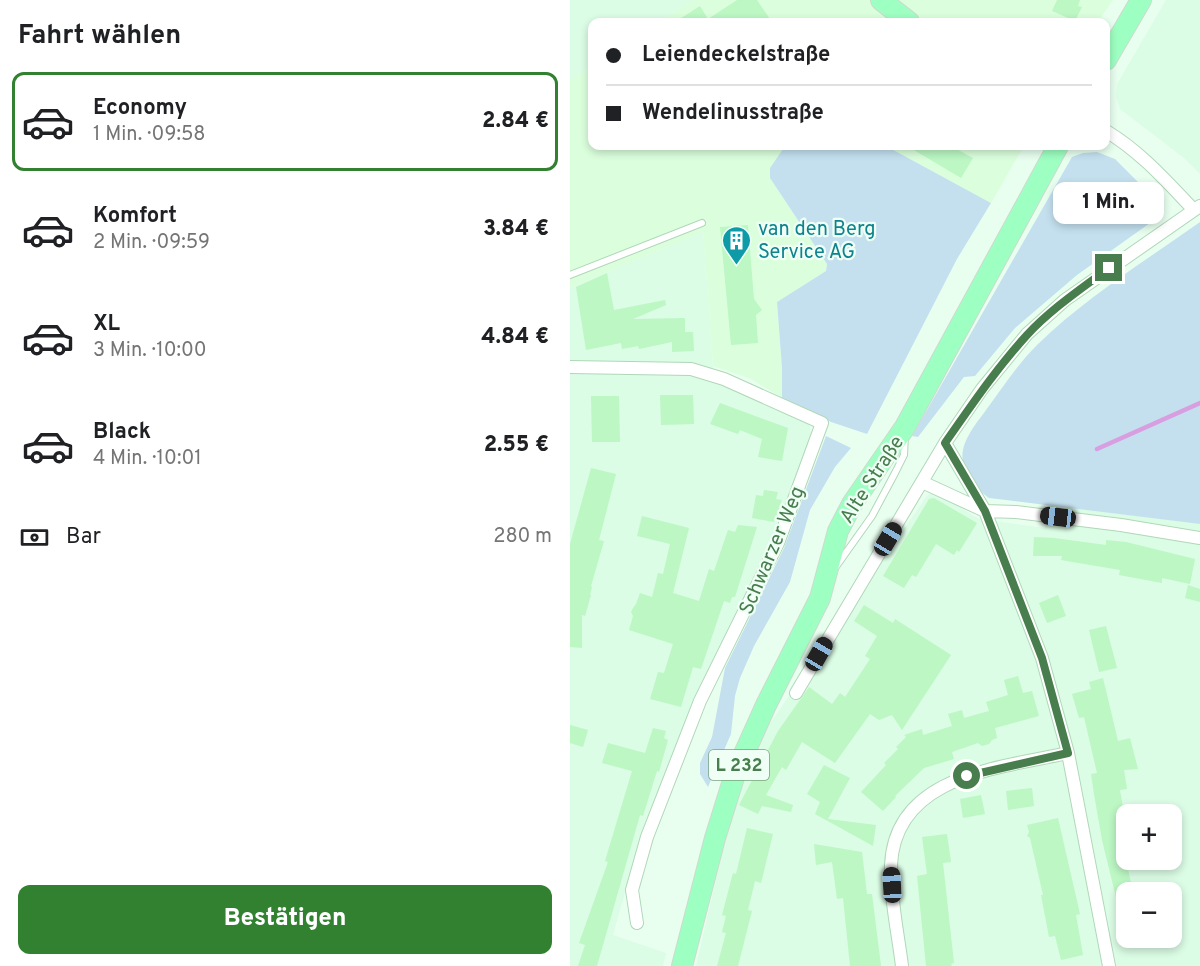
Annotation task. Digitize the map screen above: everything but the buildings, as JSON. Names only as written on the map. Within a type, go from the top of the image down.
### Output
[{"type":"main road","points":[[881,0],[904,18]]},
{"type":"main road","points":[[1110,53],[1141,0]]},
{"type":"main road","name":"Alte Straße","points":[[682,966],[715,838],[735,774],[766,705],[812,618],[827,577],[834,543],[843,520],[905,428],[1056,150]]},
{"type":"street","points":[[796,693],[945,443],[982,389],[1027,334],[1065,300],[1197,208],[1146,160],[1110,134]]},
{"type":"street","name":"Schwarzer Weg","points":[[570,367],[691,369],[724,379],[822,423],[778,543],[700,701],[647,837],[632,890],[637,923]]},
{"type":"street","points":[[945,443],[985,511],[1042,658],[1068,753],[1109,966]]},
{"type":"street","points":[[922,482],[985,511],[1016,512],[1122,525],[1200,538]]},
{"type":"street","points":[[902,966],[891,866],[893,849],[906,817],[931,793],[967,776],[1068,753]]},
{"type":"lane","points":[[570,275],[702,222]]},
{"type":"shaded area","points":[[570,0],[693,0],[664,18],[588,18],[588,68],[570,80]]},
{"type":"shaded area","points":[[693,0],[1113,0],[1101,18],[664,18]]},
{"type":"shaded area","points":[[1166,0],[1200,0],[1200,174],[1184,158],[1120,109],[1116,97],[1117,84]]},
{"type":"shaded area","points":[[588,68],[588,150],[782,150],[770,168],[770,178],[827,264],[826,271],[777,302],[782,398],[751,379],[713,366],[703,232],[570,288],[570,80]]},
{"type":"shaded area","points":[[782,150],[893,150],[991,203],[957,259],[867,434],[831,422],[782,398],[777,302],[826,271],[827,264],[770,178],[770,168]]},
{"type":"shaded area","points":[[893,150],[1022,150],[991,203]]},
{"type":"shaded area","points":[[1097,152],[1115,159],[1161,205],[1164,213],[1077,275],[1015,328],[975,376],[964,377],[918,437],[912,436],[1072,157]]},
{"type":"shaded area","points":[[1200,222],[1200,524],[989,498],[985,495],[966,471],[962,455],[973,428],[1017,368],[1037,345],[1075,311]]},
{"type":"shaded area","points":[[703,232],[714,382],[806,420],[811,436],[772,541],[730,633],[695,699],[668,765],[641,836],[613,935],[666,953],[663,966],[570,966],[570,288]]},
{"type":"shaded area","points":[[826,436],[851,448],[835,467],[810,510],[790,582],[754,646],[740,678],[735,696],[731,734],[708,787],[700,774],[700,763],[712,737],[725,668],[784,548]]},
{"type":"shaded area","points":[[931,493],[939,494],[979,519],[1045,528],[1048,505],[1200,524],[1200,966],[696,966],[734,802],[769,725],[926,497]]},
{"type":"waterway","points":[[1097,449],[1200,403]]},
{"type":"place","name":"van den Berg Service AG","points":[[737,266]]},
{"type":"route","points":[[967,776],[1068,753],[1042,658],[1026,613],[985,511],[945,443],[982,389],[1027,334],[1065,300],[1109,268]]}]
